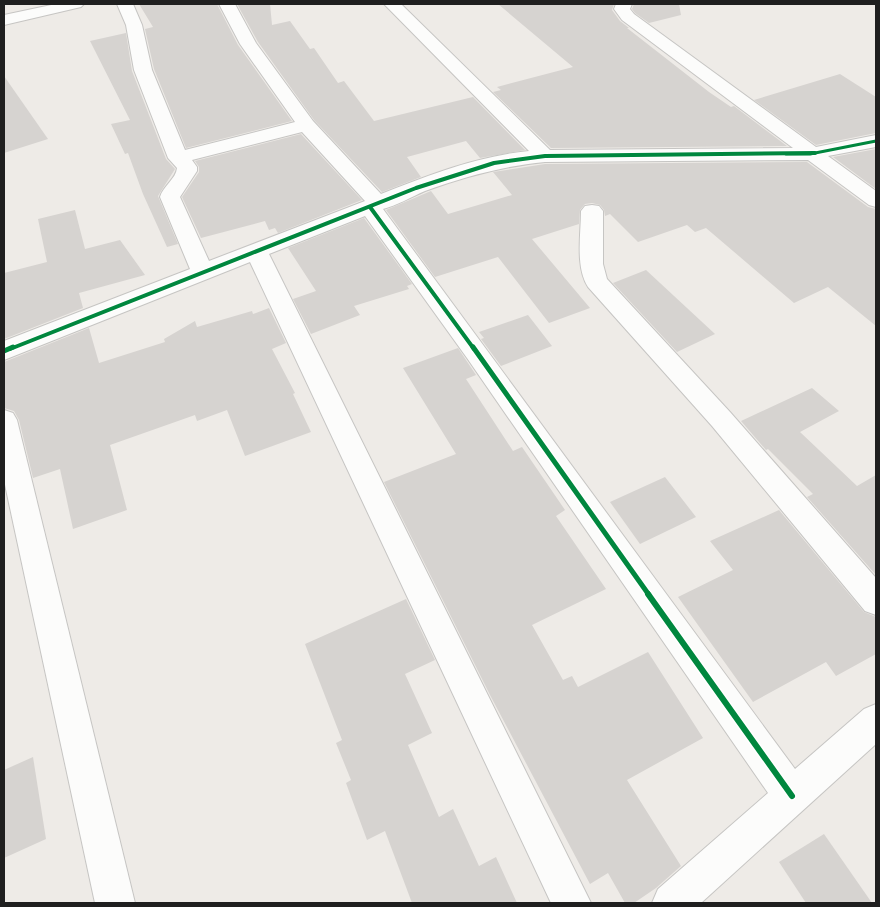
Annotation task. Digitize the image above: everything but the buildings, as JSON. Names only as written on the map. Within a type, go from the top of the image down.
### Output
[{"type":"street","points":[[4,20],[76,4]]},
{"type":"street","points":[[125,4],[134,25],[143,70],[178,158],[187,167],[188,171],[170,192],[170,197],[203,273]]},
{"type":"street","points":[[228,4],[248,44],[306,125],[374,205],[792,796]]},
{"type":"street","points":[[392,4],[545,156]]},
{"type":"street","points":[[624,4],[622,9],[628,17],[810,154],[876,201]]},
{"type":"street","points":[[178,158],[306,125]]},
{"type":"street","points":[[4,351],[374,205],[474,168],[521,157],[545,156],[810,154],[876,141]]},
{"type":"street","points":[[592,211],[592,264],[596,282],[721,419],[876,601]]},
{"type":"street","points":[[256,251],[571,903]]},
{"type":"street","points":[[4,420],[115,903]]},
{"type":"street","points":[[672,903],[876,721]]},
{"type":"cycle path","points":[[4,351],[442,178],[494,163],[545,156],[810,154],[876,141]]},
{"type":"cycle path","points":[[370,207],[476,352],[792,796]]}]
